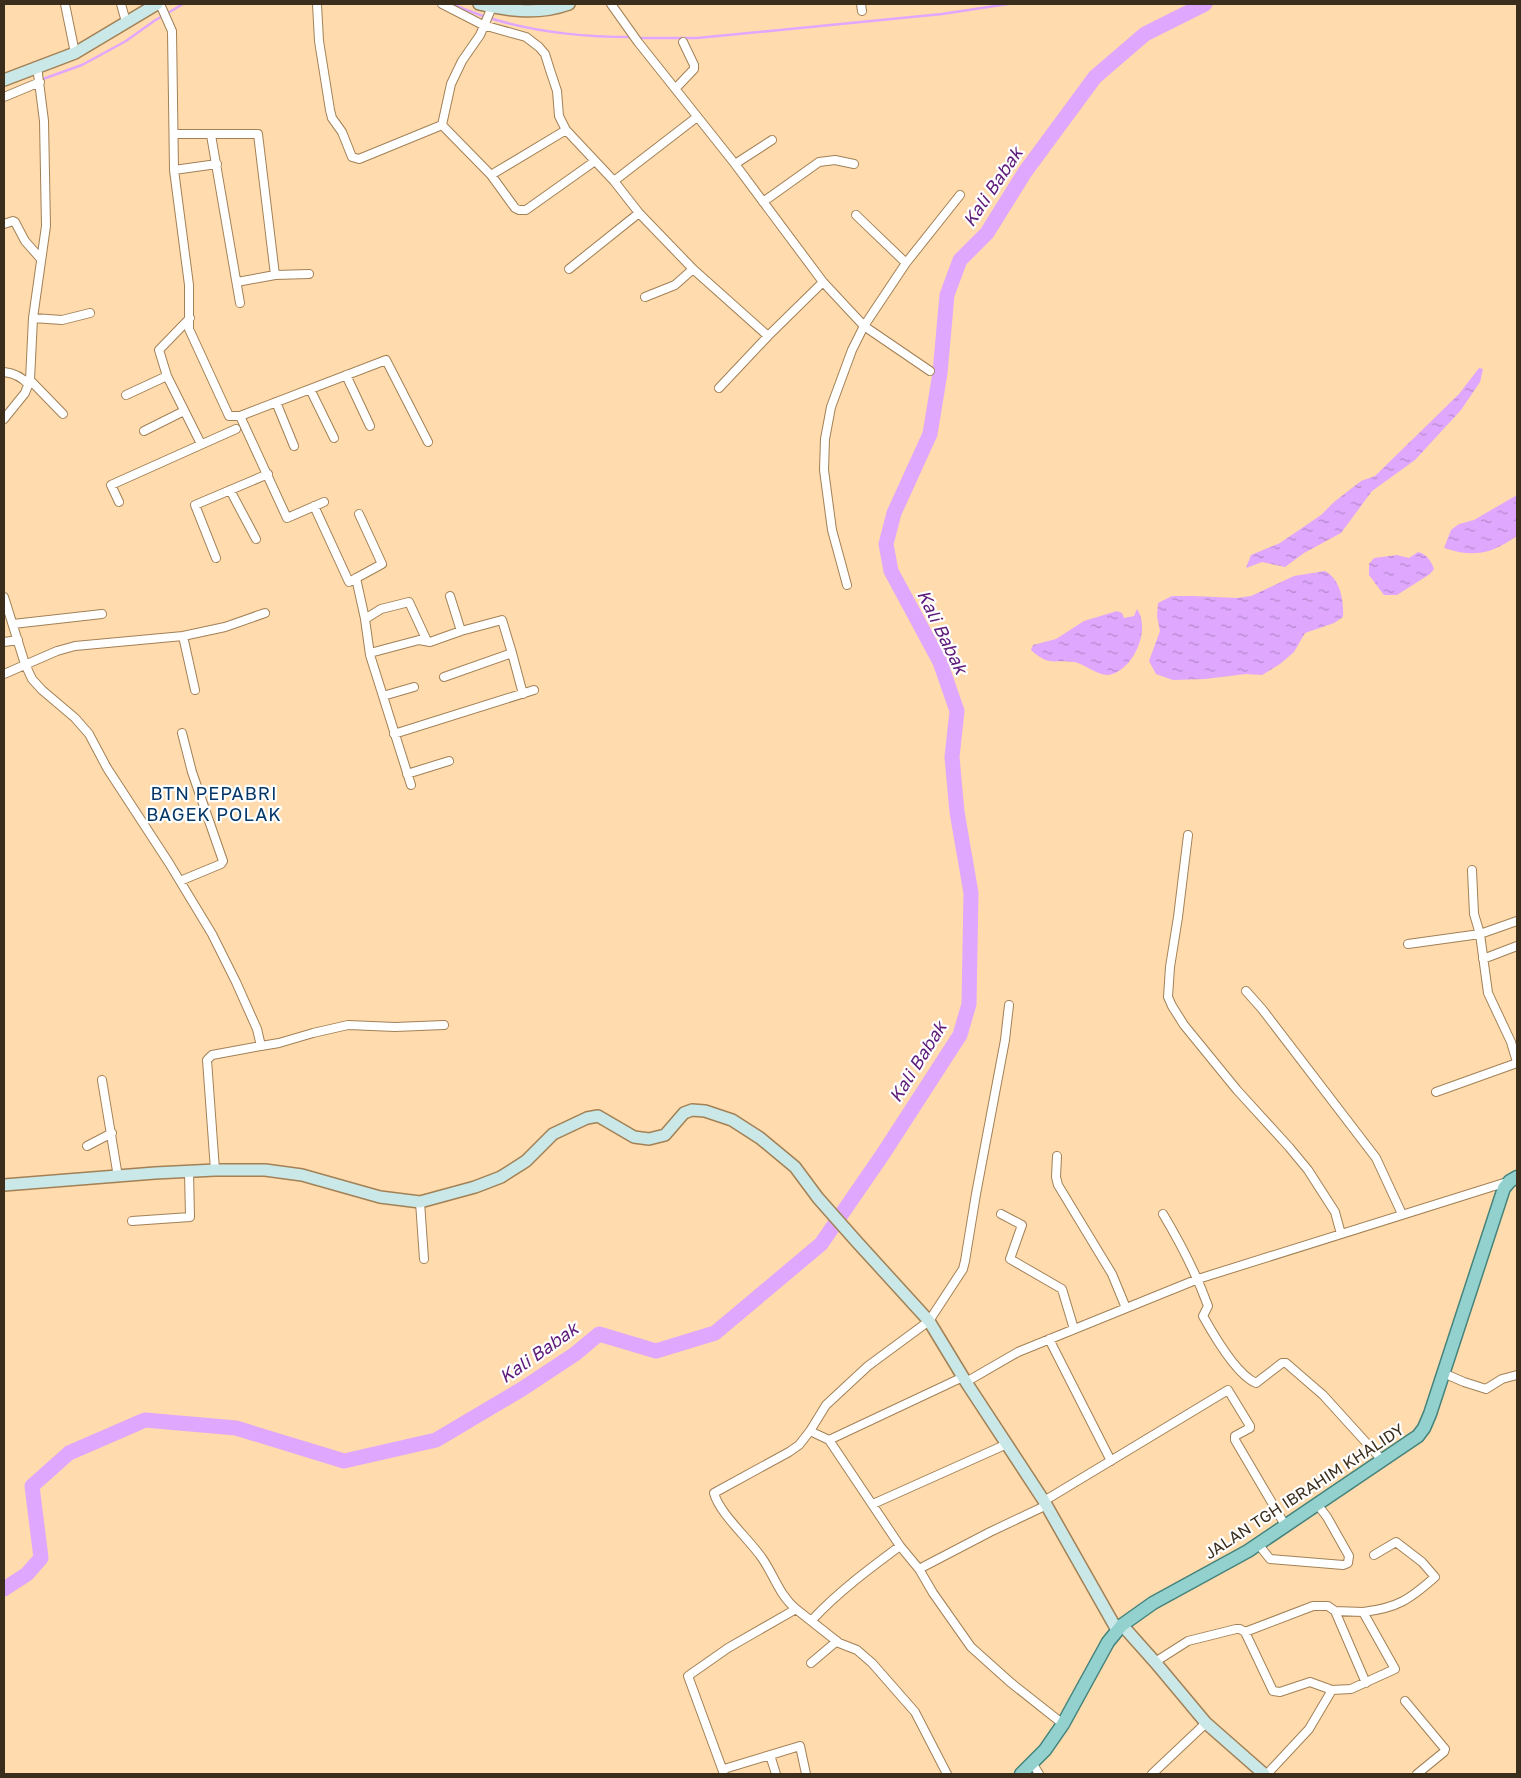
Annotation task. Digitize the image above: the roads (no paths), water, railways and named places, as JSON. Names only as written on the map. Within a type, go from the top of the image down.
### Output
[{"type":"main road","name":"JALAN TGH IBRAHIM KHALIDY","points":[[1021,1774],[1036,1769],[1099,1658],[1120,1628],[1153,1603],[1215,1570],[1258,1544],[1418,1436],[1424,1428],[1443,1373],[1501,1195],[1504,1188],[1514,1179]]},
{"type":"street","points":[[65,4],[75,53]]},
{"type":"street","points":[[121,4],[126,22]]},
{"type":"street","points":[[4,97],[157,4]]},
{"type":"street","points":[[160,4],[172,31],[175,134],[174,170],[186,256],[189,329],[229,416],[240,416],[386,360],[428,442]]},
{"type":"street","points":[[317,4],[319,41],[330,110],[332,118],[342,132],[352,157],[358,159],[442,125]]},
{"type":"street","points":[[442,4],[484,24],[526,37],[539,46],[545,54],[557,91],[559,116],[566,130],[614,181],[639,213],[693,269],[768,336]]},
{"type":"street","points":[[479,4],[517,11],[536,11],[569,4]]},
{"type":"street","points":[[611,4],[626,27],[735,164],[823,282],[864,326],[886,343],[930,371]]},
{"type":"street","points":[[442,125],[450,84],[494,8]]},
{"type":"street","points":[[676,88],[694,69],[694,65],[683,42]]},
{"type":"street","points":[[4,80],[39,75]]},
{"type":"street","points":[[4,419],[25,393],[30,383],[33,318],[46,226],[43,148],[44,121],[39,75]]},
{"type":"street","points":[[614,181],[697,117]]},
{"type":"street","points":[[442,125],[491,175],[515,208],[523,211],[595,161]]},
{"type":"street","points":[[491,175],[566,130]]},
{"type":"street","points":[[175,134],[258,134],[275,275]]},
{"type":"street","points":[[212,135],[240,303]]},
{"type":"street","points":[[735,164],[772,140]]},
{"type":"street","points":[[763,202],[819,162],[835,160],[854,164]]},
{"type":"street","points":[[174,170],[217,164]]},
{"type":"street","points":[[848,585],[832,530],[824,457],[826,429],[831,407],[852,350],[864,326],[906,262],[960,195]]},
{"type":"street","points":[[569,269],[639,213]]},
{"type":"street","points":[[856,216],[906,262]]},
{"type":"street","points":[[4,224],[13,220],[25,241],[41,259]]},
{"type":"street","points":[[645,297],[675,285],[693,269]]},
{"type":"street","points":[[237,282],[275,275],[309,274]]},
{"type":"street","points":[[719,388],[823,282]]},
{"type":"street","points":[[33,318],[62,320],[90,313]]},
{"type":"street","points":[[190,318],[159,350],[167,376],[201,444]]},
{"type":"street","points":[[4,372],[30,383],[63,414]]},
{"type":"street","points":[[346,375],[370,426]]},
{"type":"street","points":[[126,395],[167,376]]},
{"type":"street","points":[[310,389],[334,438]]},
{"type":"street","points":[[276,402],[294,446]]},
{"type":"street","points":[[144,431],[184,411]]},
{"type":"street","points":[[240,416],[287,518],[324,502]]},
{"type":"street","points":[[119,502],[111,485],[236,429]]},
{"type":"street","points":[[216,558],[195,505],[268,474]]},
{"type":"street","points":[[230,490],[256,539]]},
{"type":"street","points":[[314,506],[349,582],[382,564],[359,514]]},
{"type":"street","points":[[356,578],[370,653],[411,785]]},
{"type":"street","points":[[450,596],[461,631]]},
{"type":"street","points":[[4,597],[25,664],[38,686],[84,726],[107,768],[180,881],[212,934],[236,982],[257,1029],[261,1046]]},
{"type":"street","points":[[364,619],[381,609],[408,602],[427,641]]},
{"type":"street","points":[[13,624],[102,614]]},
{"type":"street","points":[[4,674],[25,664],[75,646],[183,636],[236,624],[265,614]]},
{"type":"street","points":[[370,653],[419,640],[430,642],[502,620],[523,694]]},
{"type":"street","points":[[183,636],[196,690]]},
{"type":"street","points":[[4,642],[18,640]]},
{"type":"street","points":[[444,677],[512,653]]},
{"type":"street","points":[[383,696],[414,687]]},
{"type":"street","points":[[394,734],[534,690]]},
{"type":"street","points":[[180,881],[221,864],[223,861],[192,772],[182,733]]},
{"type":"street","points":[[407,774],[449,761]]},
{"type":"street","points":[[1188,835],[1170,967],[1168,997],[1184,1025],[1237,1090],[1308,1170],[1335,1212],[1341,1234]]},
{"type":"street","points":[[1436,1092],[1517,1062],[1515,1051],[1488,993],[1480,934],[1474,914],[1472,870]]},
{"type":"street","points":[[1408,944],[1480,934],[1517,922]]},
{"type":"street","points":[[1483,959],[1517,946]]},
{"type":"street","points":[[1246,991],[1262,1009],[1376,1158],[1402,1214]]},
{"type":"street","points":[[947,1774],[915,1712],[872,1663],[857,1650],[836,1641],[788,1602],[763,1559],[729,1517],[714,1494],[799,1445],[810,1431],[819,1414],[833,1398],[868,1366],[930,1321],[963,1268],[966,1261],[976,1194],[1006,1040],[1009,1005]]},
{"type":"street","points":[[215,1170],[207,1060],[212,1055],[279,1044],[320,1031],[348,1026],[444,1026]]},
{"type":"street","points":[[102,1080],[118,1177]]},
{"type":"street","points":[[4,1186],[155,1173],[248,1169],[282,1171],[380,1197],[420,1202],[475,1187],[501,1177],[526,1161],[553,1134],[581,1120],[598,1116],[634,1137],[641,1138],[656,1138],[671,1130],[684,1113],[695,1110],[732,1120],[760,1138],[795,1167],[818,1198],[930,1321],[965,1380],[1045,1503],[1120,1628],[1156,1662],[1206,1723],[1266,1774],[1309,1728],[1332,1690]]},
{"type":"street","points":[[87,1146],[112,1133]]},
{"type":"street","points":[[1057,1156],[1056,1177],[1058,1185],[1107,1266],[1126,1308]]},
{"type":"street","points":[[132,1220],[190,1217],[189,1172]]},
{"type":"street","points":[[829,1440],[965,1380],[1018,1352],[1198,1279],[1514,1179]]},
{"type":"street","points":[[420,1202],[424,1259]]},
{"type":"street","points":[[1001,1214],[1022,1225],[1010,1259],[1062,1290],[1074,1329]]},
{"type":"street","points":[[1162,1214],[1185,1252],[1198,1279],[1208,1306],[1203,1316],[1219,1343],[1238,1367],[1256,1383],[1282,1363],[1286,1363],[1322,1395],[1382,1460]]},
{"type":"street","points":[[1049,1339],[1111,1461]]},
{"type":"street","points":[[1443,1373],[1486,1389],[1502,1379],[1517,1374]]},
{"type":"street","points":[[919,1569],[1045,1503],[1228,1390],[1250,1426],[1250,1428],[1235,1436],[1235,1440],[1285,1525]]},
{"type":"street","points":[[810,1431],[829,1440],[900,1546],[919,1569],[933,1593],[972,1647],[1010,1682],[1063,1724]]},
{"type":"street","points":[[873,1504],[1007,1444]]},
{"type":"street","points":[[1258,1544],[1270,1560],[1343,1565],[1348,1563],[1349,1556],[1327,1517],[1317,1504]]},
{"type":"street","points":[[1335,1611],[1363,1612],[1398,1604],[1412,1596],[1436,1576],[1422,1562],[1396,1542],[1374,1555]]},
{"type":"street","points":[[812,1620],[851,1583],[900,1546]]},
{"type":"street","points":[[1245,1632],[1313,1606],[1328,1606],[1335,1611],[1366,1683]]},
{"type":"street","points":[[796,1608],[728,1648],[688,1676],[724,1772],[800,1746],[806,1774]]},
{"type":"street","points":[[1156,1662],[1188,1641],[1240,1629],[1245,1632],[1273,1691],[1280,1692],[1310,1682],[1332,1690],[1351,1689],[1395,1669],[1363,1612]]},
{"type":"street","points":[[811,1664],[836,1641]]},
{"type":"street","points":[[1405,1701],[1445,1749],[1444,1752],[1417,1774]]},
{"type":"street","points":[[1152,1774],[1206,1723]]},
{"type":"street","points":[[770,1755],[776,1774]]},
{"type":"water","points":[[1479,368],[1483,369],[1480,382],[1461,410],[1415,460],[1372,491],[1341,533],[1304,553],[1285,567],[1262,562],[1246,568],[1251,555],[1280,543],[1321,515],[1361,481],[1375,476],[1459,394]]},
{"type":"water","points":[[1517,495],[1517,536],[1499,547],[1482,552],[1464,553],[1444,548],[1451,530],[1459,524],[1474,520]]},
{"type":"water","points":[[1418,552],[1428,558],[1434,569],[1430,574],[1397,595],[1384,595],[1369,575],[1369,564],[1374,558],[1397,555],[1409,558]]},
{"type":"water","points":[[1325,571],[1338,585],[1343,604],[1343,617],[1334,623],[1305,633],[1294,652],[1280,664],[1262,675],[1246,674],[1205,679],[1173,680],[1156,674],[1149,661],[1160,631],[1157,616],[1158,603],[1172,596],[1237,598],[1251,596],[1294,576]]},
{"type":"water","points":[[1137,609],[1141,617],[1142,627],[1138,648],[1133,657],[1118,672],[1105,675],[1074,662],[1043,659],[1031,650],[1033,645],[1056,639],[1084,621],[1117,611],[1122,613],[1124,618],[1134,616]]},
{"type":"waterway","points":[[40,80],[82,65],[126,41],[154,21],[183,4]]},
{"type":"waterway","points":[[452,4],[495,20],[540,30],[608,37],[631,37]]},
{"type":"waterway","points":[[637,38],[697,38],[942,14],[1008,4]]},
{"type":"waterway","name":"Kali Babak","points":[[4,1589],[27,1574],[41,1558],[32,1486],[69,1453],[145,1420],[236,1428],[344,1461],[436,1440],[522,1389],[575,1354],[599,1334],[656,1351],[715,1333],[821,1244],[883,1154],[960,1035],[969,1004],[971,893],[957,812],[952,757],[957,711],[940,662],[891,571],[886,544],[894,513],[930,434],[940,373],[947,295],[960,260],[987,233],[1025,172],[1095,77],[1145,34],[1205,4]]},
{"type":"district","name":"BTN PEPABRI BAGEK POLAK","points":[[214,804]]}]
